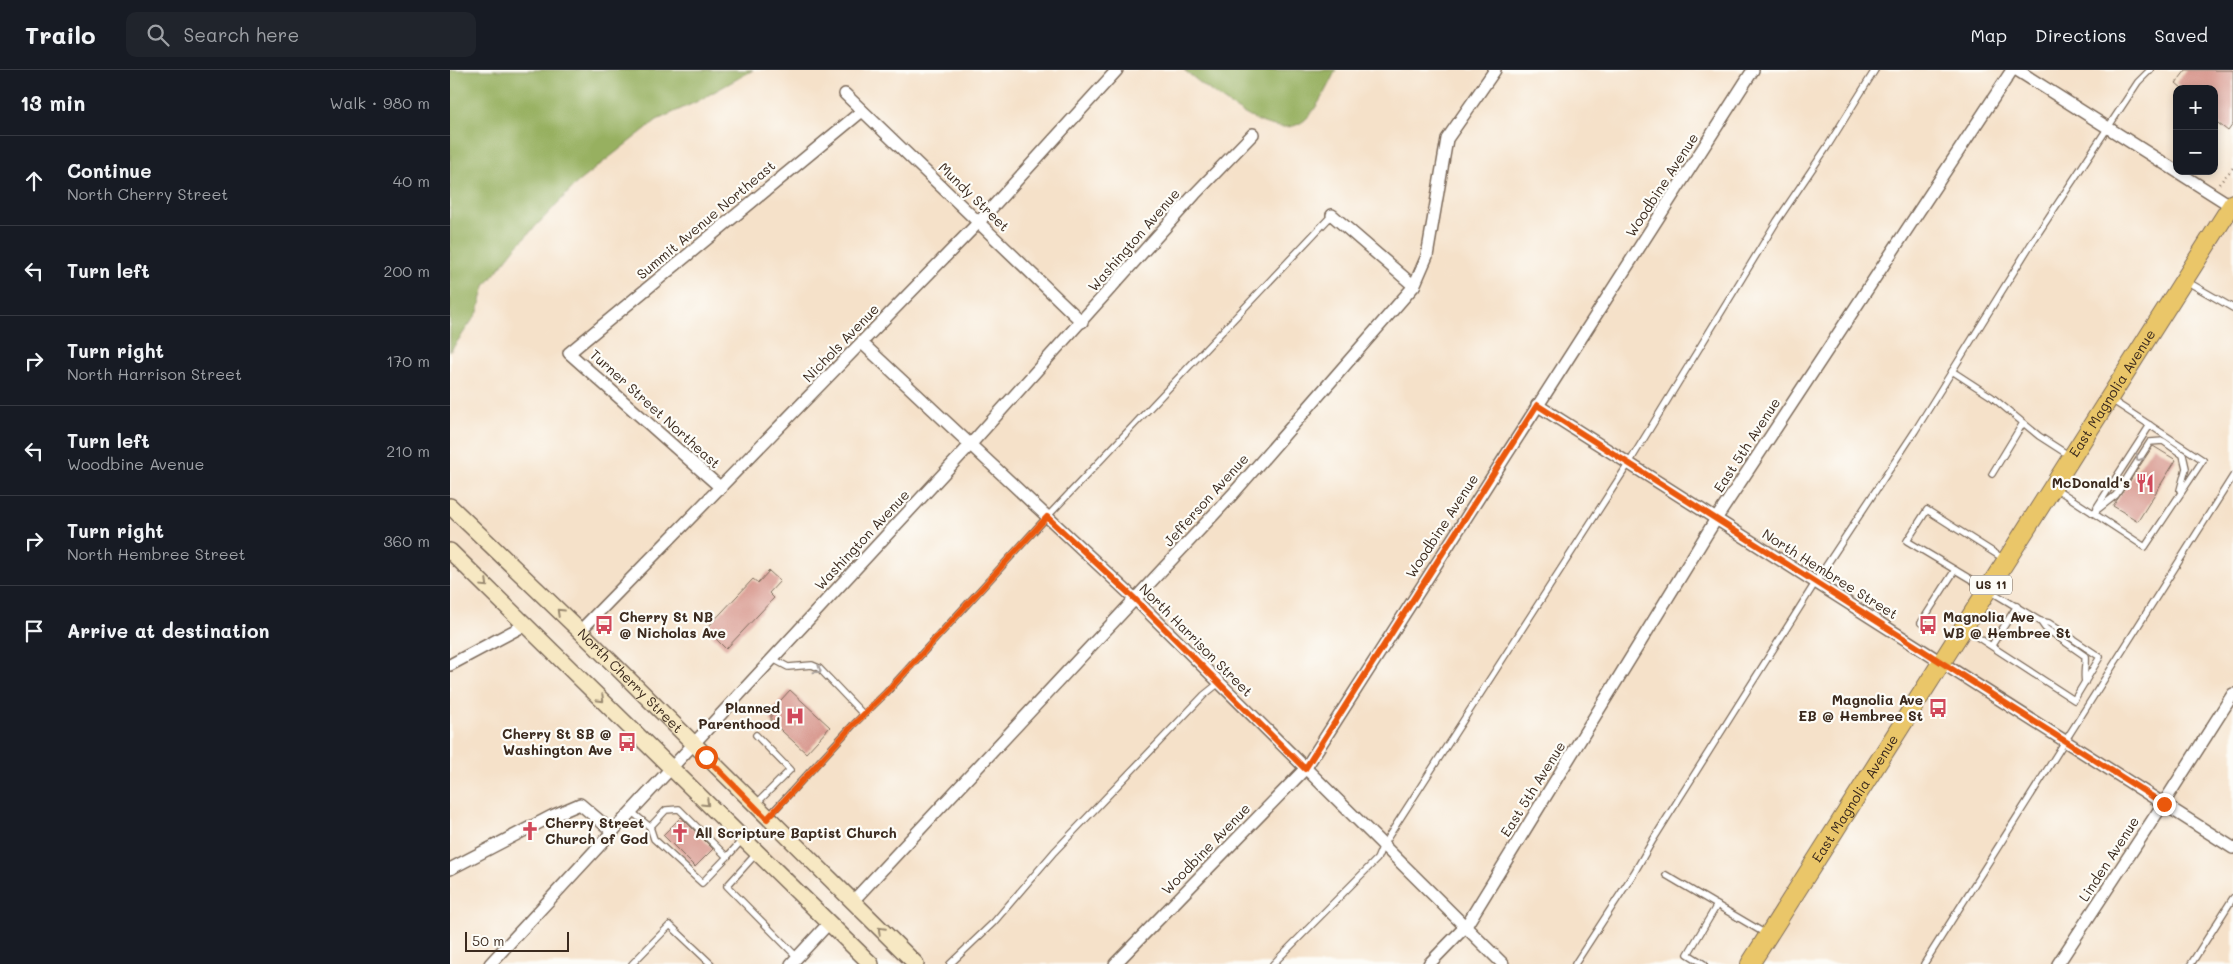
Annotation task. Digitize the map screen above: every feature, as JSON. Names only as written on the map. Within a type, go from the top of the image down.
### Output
[{"type":"main road","name":"East Magnolia Avenue","points":[[1750,964],[2232,205]]},
{"type":"main road","name":"North Cherry Street","points":[[450,506],[580,631],[767,819],[916,964]]},
{"type":"main road","points":[[450,551],[871,964]]},
{"type":"street","name":"Nichols Avenue","points":[[580,631],[978,223],[1117,70]]},
{"type":"street","name":"Jefferson Avenue","points":[[853,902],[1232,494],[1414,286],[1428,256],[1447,139],[1495,70]]},
{"type":"street","name":"Woodbine Avenue","points":[[1115,964],[1305,769],[1753,70]]},
{"type":"street","name":"East 5th Avenue","points":[[1429,964],[1466,926],[1716,519],[2012,70]]},
{"type":"street","points":[[2017,70],[2232,205]]},
{"type":"street","name":"Mundy Street","points":[[845,94],[1082,322]]},
{"type":"street","name":"Summit Avenue Northeast","points":[[569,353],[862,111]]},
{"type":"street","name":"Washington Avenue","points":[[490,964],[970,445],[1195,194],[1253,134]]},
{"type":"street","points":[[1332,215],[1414,286]]},
{"type":"street","name":"North Harrison Street","points":[[862,343],[1135,599],[1504,964]]},
{"type":"street","name":"Turner Street Northeast","points":[[569,353],[721,488]]},
{"type":"street","name":"North Hembree Street","points":[[1537,405],[2233,848]]},
{"type":"street","points":[[450,665],[525,625]]},
{"type":"street","name":"Linden Avenue","points":[[2058,964],[2164,804],[2233,694]]},
{"type":"street","points":[[450,869],[552,816],[580,804],[614,832]]},
{"type":"street","points":[[794,961],[829,923]]},
{"type":"lane","points":[[1274,964],[1377,859],[1383,845],[1629,463],[1777,221],[1827,147],[1874,70]]},
{"type":"lane","points":[[1575,964],[1634,874],[1653,840],[2031,244],[2138,82],[2150,70]]},
{"type":"lane","points":[[767,819],[864,714],[886,693],[1047,517],[1332,215]]},
{"type":"lane","points":[[2184,280],[2233,308]]},
{"type":"lane","points":[[1952,371],[1992,397],[2024,424],[2072,457]]},
{"type":"lane","points":[[2053,487],[2145,547],[2203,460],[2109,398]]},
{"type":"lane","points":[[1992,474],[2024,424]]},
{"type":"lane","points":[[2094,513],[2150,425]]},
{"type":"lane","points":[[2094,513],[2116,495],[2150,442],[2163,441],[2183,455],[2186,468],[2177,498]]},
{"type":"lane","points":[[1924,964],[2233,476]]},
{"type":"lane","points":[[1964,628],[2074,700],[2100,657],[2049,624],[2040,621],[1907,541],[1927,510],[2006,560]]},
{"type":"lane","points":[[1921,623],[1955,570]]},
{"type":"lane","points":[[1992,645],[2017,606]]},
{"type":"lane","points":[[2040,621],[2045,628],[2085,656],[2085,682]]},
{"type":"lane","points":[[773,659],[788,667],[812,665],[819,668],[864,714]]},
{"type":"lane","points":[[950,964],[994,922],[1054,852],[1197,702],[1219,683]]},
{"type":"lane","points":[[754,805],[790,770],[756,735]]},
{"type":"lane","points":[[650,827],[666,810],[679,809],[727,857]]},
{"type":"lane","points":[[632,812],[650,827],[654,839],[702,883],[743,839]]},
{"type":"lane","points":[[757,853],[728,886],[794,961]]},
{"type":"lane","points":[[1666,875],[1768,935]]},
{"type":"lane","points":[[2191,964],[2233,898]]},
{"type":"lane","points":[[1704,964],[1688,954],[1717,905]]},
{"type":"lane","points":[[632,964],[670,925],[711,964]]},
{"type":"path","points":[[2211,193],[2233,168]]},
{"type":"green space","points":[[450,70],[753,70],[696,102],[657,120],[578,182],[515,248],[485,286],[478,312],[450,352]]},
{"type":"green space","points":[[1184,70],[1336,70],[1320,100],[1308,117],[1295,126],[1279,127],[1244,114],[1226,103]]},
{"type":"building","points":[[2186,70],[2233,70],[2233,124],[2228,131],[2218,123],[2218,85],[2178,85],[2176,83]]},
{"type":"building","name":"McDonald's","points":[[2153,446],[2176,460],[2138,521],[2113,506]]},
{"type":"building","points":[[769,571],[780,581],[769,593],[774,598],[726,649],[706,629],[753,579],[758,583]]},
{"type":"building","name":"Planned Parenthood","points":[[790,690],[830,727],[806,753],[771,721],[771,711]]},
{"type":"building","points":[[681,817],[713,849],[695,867],[663,835]]},
{"type":"place","name":"McDonald's","points":[[2145,483]]},
{"type":"place","name":"Cherry St NB @ Nicholas Ave","points":[[604,625]]},
{"type":"place","name":"Magnolia Ave WB @ Hembree St","points":[[1928,625]]},
{"type":"place","name":"Magnolia Ave EB @ Hembree St","points":[[1938,708]]},
{"type":"place","name":"Planned Parenthood","points":[[795,716]]},
{"type":"place","name":"Cherry St SB @ Washington Ave","points":[[627,742]]},
{"type":"place","name":"Cherry Street Church of God","points":[[530,831]]},
{"type":"place","name":"All Scripture Baptist Church","points":[[680,833]]},
{"type":"route","points":[[706,757],[767,819],[803,778],[886,693],[1034,534],[1047,517],[1135,599],[1305,769],[1537,405],[2164,804]]}]
